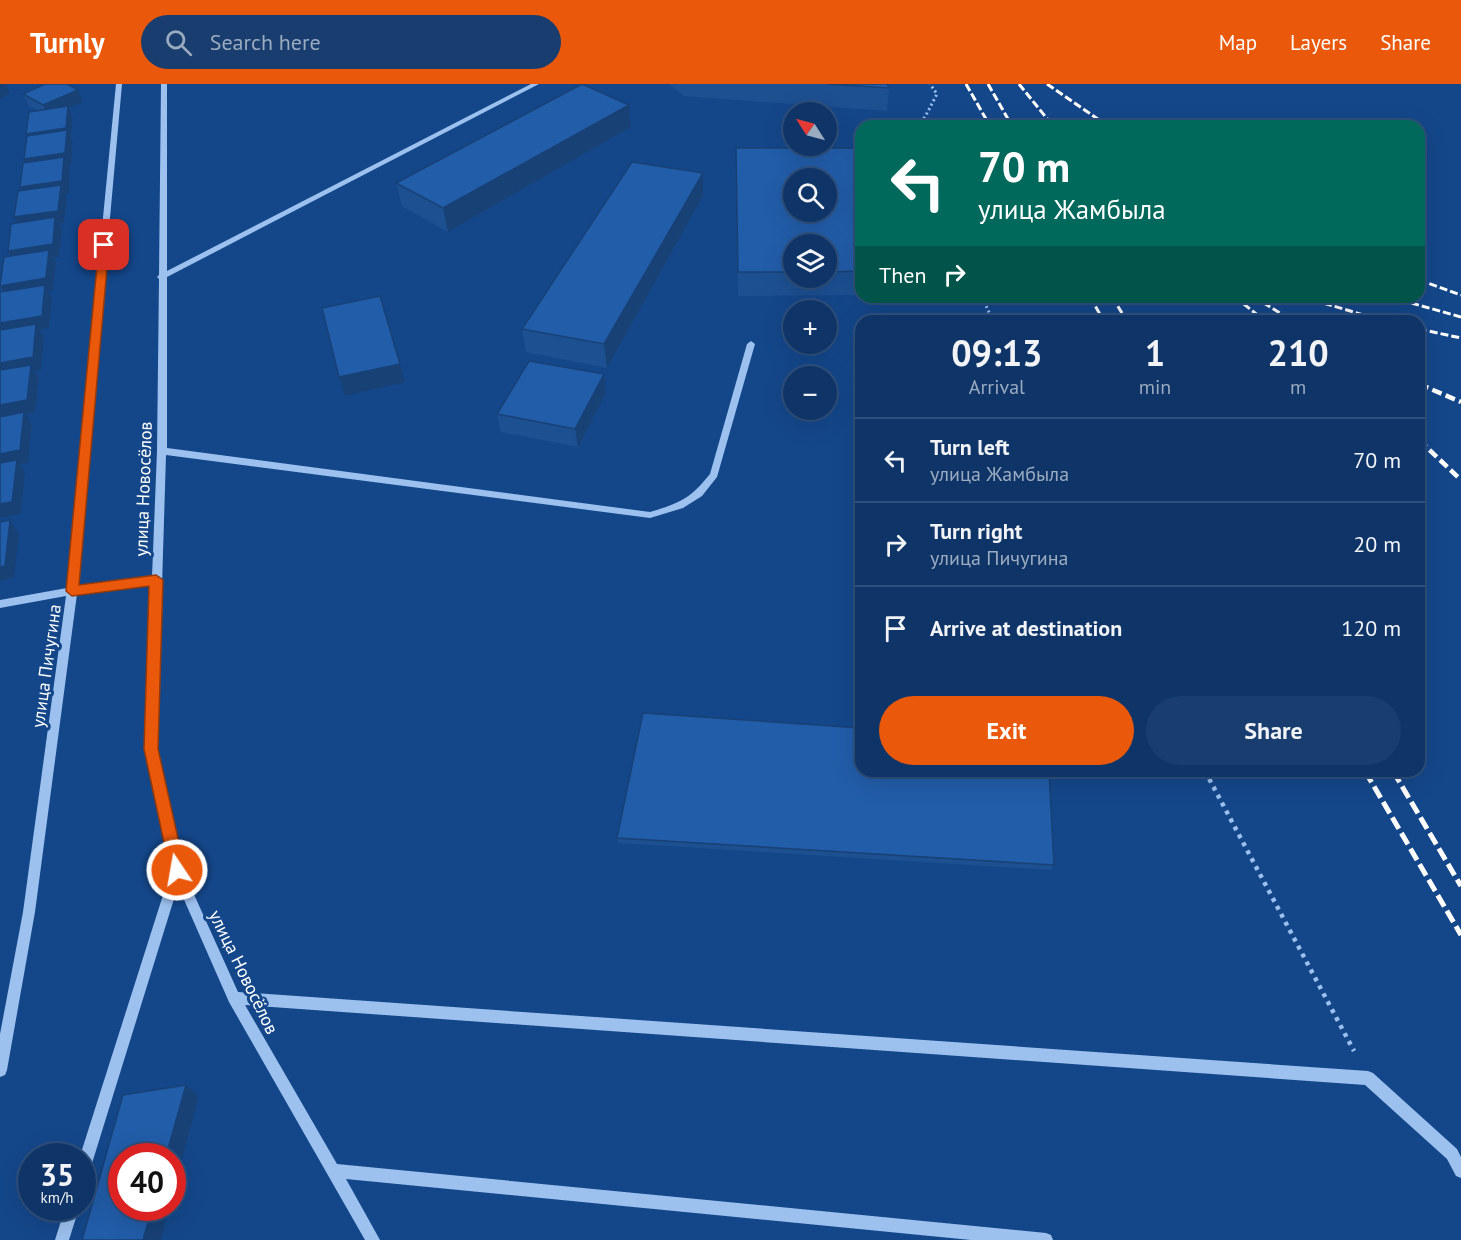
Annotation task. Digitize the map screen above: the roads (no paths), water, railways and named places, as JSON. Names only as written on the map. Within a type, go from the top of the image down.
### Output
[{"type":"street","name":"улица Пичугина","points":[[0,1070],[29,912],[72,591],[119,84]]},
{"type":"street","name":"улица Новосёлов","points":[[164,84],[161,277],[162,451],[151,749],[177,870],[234,998],[373,1240]]},
{"type":"street","points":[[161,277],[536,84]]},
{"type":"street","points":[[162,451],[650,514],[680,506],[699,494],[714,476],[751,344]]},
{"type":"street","points":[[0,604],[72,591],[156,580]]},
{"type":"street","points":[[91,1143],[177,870]]},
{"type":"street","points":[[234,998],[1368,1078],[1452,1154],[1461,1171]]},
{"type":"street","points":[[334,1171],[1046,1240]]},
{"type":"street","points":[[62,1240],[68,1221]]},
{"type":"railway","points":[[966,84],[987,120]]},
{"type":"railway","points":[[988,84],[1009,120]]},
{"type":"railway","points":[[1019,84],[1048,120]]},
{"type":"railway","points":[[1047,84],[1099,120]]},
{"type":"railway","points":[[1425,282],[1461,295]]},
{"type":"railway","points":[[1094,303],[1100,315]]},
{"type":"railway","points":[[1116,303],[1123,315]]},
{"type":"railway","points":[[1242,303],[1258,315]]},
{"type":"railway","points":[[1264,303],[1283,315]]},
{"type":"railway","points":[[1323,303],[1364,315]]},
{"type":"railway","points":[[1411,303],[1461,317]]},
{"type":"railway","points":[[1425,330],[1461,338]]},
{"type":"railway","points":[[1425,387],[1461,402]]},
{"type":"railway","points":[[1425,446],[1461,480]]},
{"type":"railway","points":[[1369,777],[1461,935]]},
{"type":"railway","points":[[1397,777],[1461,886]]}]
